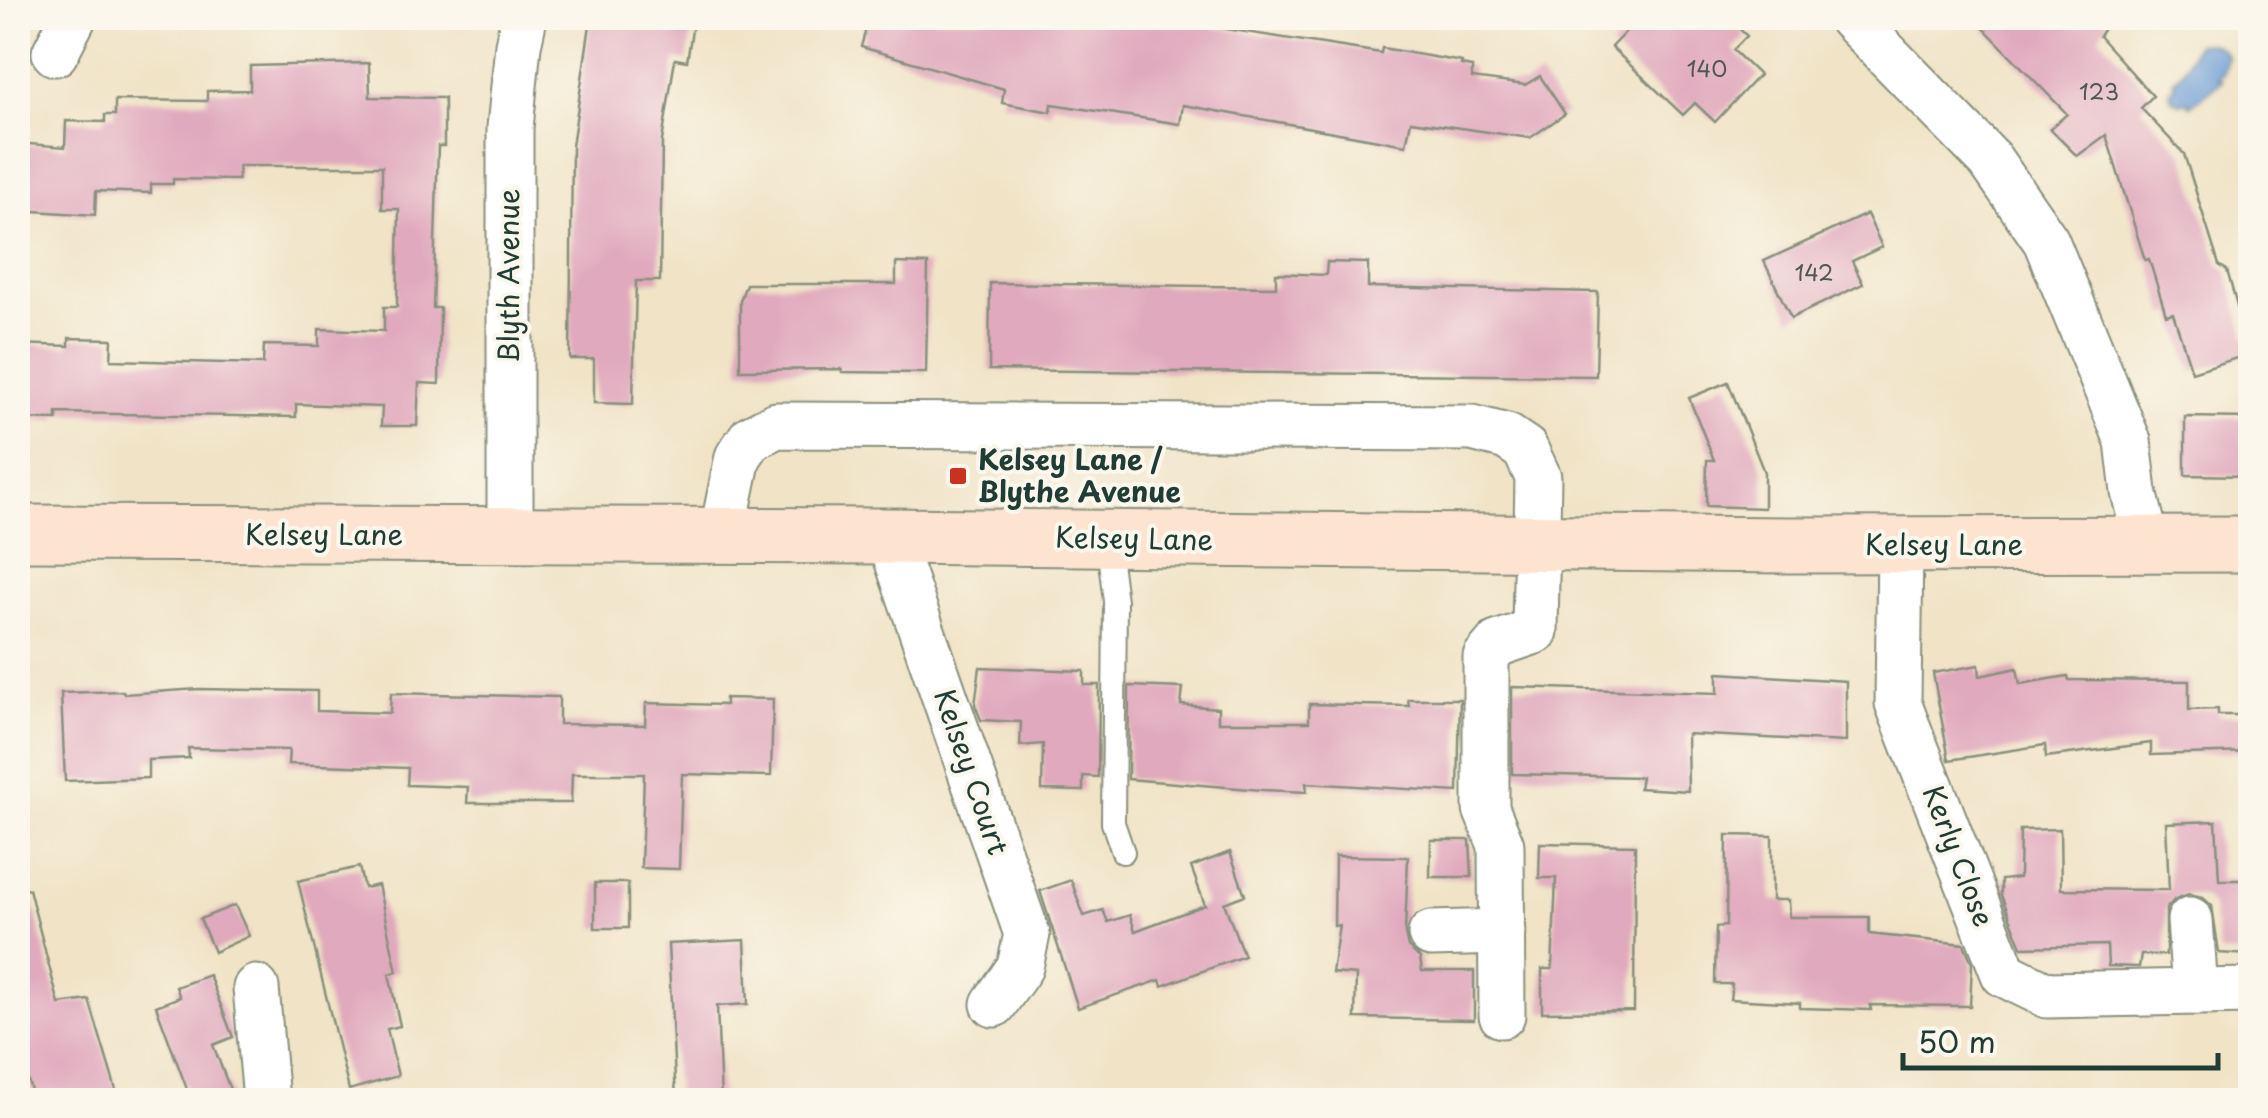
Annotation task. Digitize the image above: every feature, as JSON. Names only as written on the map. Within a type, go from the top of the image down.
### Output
[{"type":"main road","name":"Kelsey Lane","points":[[18,533],[888,536],[1535,544],[2250,544]]},
{"type":"street","name":"Blyth Avenue","points":[[510,536],[510,128],[524,18]]},
{"type":"street","points":[[1851,18],[1990,160],[2046,241],[2128,441],[2134,492],[2147,544]]},
{"type":"street","points":[[722,536],[738,457],[751,438],[776,425],[1472,428],[1506,437],[1525,450],[1538,477],[1535,631],[1497,644],[1486,657],[1486,810],[1501,845],[1502,1014]]},
{"type":"street","name":"Kelsey Court","points":[[888,536],[1027,934],[1020,967],[994,1004]]},
{"type":"street","name":"Kerly Close","points":[[1900,544],[1898,703],[2004,974],[2047,995],[2250,991]]},
{"type":"street","points":[[2190,920],[2195,992]]},
{"type":"street","points":[[1430,934],[1502,932]]},
{"type":"street","points":[[256,988],[266,1100]]},
{"type":"lane","points":[[1106,538],[1115,600],[1112,823],[1123,852]]},
{"type":"water","points":[[2208,43],[2227,56],[2223,73],[2218,77],[2222,81],[2190,106],[2188,101],[2172,99],[2170,91],[2176,86],[2173,81],[2197,44]]},
{"type":"building","points":[[591,18],[694,18],[687,61],[675,59],[662,141],[660,281],[636,281],[633,404],[594,403],[594,359],[570,359],[572,146]]},
{"type":"building","points":[[869,18],[1155,18],[1381,53],[1382,48],[1462,62],[1461,65],[1472,67],[1472,78],[1525,85],[1540,76],[1565,114],[1530,138],[1411,121],[1406,145],[1183,105],[1180,124],[1052,104],[1051,112],[1002,103],[1004,89],[861,47]]},
{"type":"building","points":[[1639,18],[1728,18],[1747,36],[1733,50],[1759,75],[1715,122],[1695,103],[1683,115],[1611,47]]},
{"type":"building","points":[[1974,18],[2111,18],[2099,36],[2153,96],[2141,108],[2184,154],[2219,265],[2227,270],[2250,354],[2192,372],[2173,313],[2166,315],[2149,259],[2145,260],[2106,135],[2077,156],[2050,129],[2067,114]]},
{"type":"building","points":[[369,63],[370,97],[444,98],[444,146],[438,146],[433,308],[440,308],[439,384],[419,383],[417,426],[381,426],[382,407],[296,404],[296,417],[57,413],[57,420],[18,419],[18,344],[69,346],[69,338],[112,339],[111,360],[263,364],[264,345],[319,346],[319,329],[384,331],[384,307],[397,307],[399,209],[382,209],[382,166],[239,166],[238,180],[173,179],[173,184],[151,184],[151,193],[96,191],[95,215],[18,210],[18,143],[65,147],[66,121],[105,122],[105,115],[115,115],[115,100],[207,101],[207,91],[250,90],[250,66]]},
{"type":"building","points":[[1867,214],[1882,247],[1852,261],[1863,284],[1791,318],[1764,261]]},
{"type":"building","points":[[1327,262],[1368,263],[1368,287],[1598,292],[1596,376],[989,370],[990,283],[1276,287],[1276,273],[1326,275]]},
{"type":"building","points":[[896,263],[928,264],[926,373],[740,370],[740,301],[746,284],[896,284]]},
{"type":"building","points":[[1728,382],[1764,472],[1764,508],[1706,506],[1707,460],[1714,460],[1689,398]]},
{"type":"building","points":[[2185,417],[2250,418],[2250,476],[2185,475]]},
{"type":"building","points":[[1979,665],[1980,676],[2017,668],[2020,684],[2068,676],[2069,680],[2189,681],[2189,710],[2218,709],[2218,715],[2250,715],[2250,752],[2151,755],[2151,743],[2046,757],[2045,745],[1949,760],[1933,673]]},
{"type":"building","points":[[980,667],[1084,671],[1084,685],[1099,685],[1098,777],[1083,776],[1083,791],[1042,790],[1043,744],[1020,746],[1021,722],[981,720],[975,705]]},
{"type":"building","points":[[1718,673],[1846,681],[1846,742],[1687,734],[1688,791],[1639,788],[1641,777],[1512,774],[1512,687],[1718,693]]},
{"type":"building","points":[[1129,686],[1183,688],[1181,705],[1218,708],[1218,722],[1309,722],[1309,704],[1409,706],[1408,699],[1460,699],[1458,792],[1306,783],[1307,792],[1128,779]]},
{"type":"building","points":[[317,691],[317,711],[390,713],[391,693],[559,697],[559,724],[645,725],[646,703],[725,705],[725,698],[773,699],[771,776],[682,774],[679,869],[641,868],[644,774],[572,774],[571,803],[467,803],[468,787],[407,785],[408,768],[288,764],[289,750],[188,748],[189,758],[148,760],[148,778],[65,781],[61,693]]},
{"type":"building","points":[[2216,821],[2219,880],[2250,880],[2250,955],[2219,953],[2212,906],[2202,897],[2189,894],[2175,899],[2166,909],[2166,955],[2141,955],[2139,967],[2108,966],[2107,945],[2022,947],[2001,895],[2001,880],[2019,878],[2020,830],[2060,829],[2061,889],[2169,890],[2166,823]]},
{"type":"building","points":[[1727,835],[1772,836],[1772,900],[1788,900],[1789,917],[1869,917],[1869,934],[1964,944],[1972,963],[1970,1006],[1800,1008],[1800,1003],[1730,999],[1732,984],[1715,984],[1716,927],[1726,926]]},
{"type":"building","points":[[1431,840],[1470,840],[1472,877],[1430,877]]},
{"type":"building","points":[[1540,843],[1635,845],[1634,1011],[1542,1012],[1542,969],[1552,969],[1556,878],[1539,878]]},
{"type":"building","points":[[1230,852],[1245,895],[1224,903],[1244,956],[1162,986],[1160,980],[1078,1008],[1040,891],[1071,880],[1084,916],[1103,910],[1108,922],[1130,915],[1135,931],[1205,905],[1191,867]]},
{"type":"building","points":[[1335,856],[1408,857],[1408,947],[1420,958],[1422,971],[1474,971],[1474,1020],[1355,1018],[1356,975],[1332,973],[1339,925],[1334,926]]},
{"type":"building","points":[[359,867],[364,888],[378,885],[397,972],[389,974],[400,1026],[387,1029],[398,1076],[349,1090],[298,881]]},
{"type":"building","points":[[595,883],[628,883],[628,928],[595,928]]},
{"type":"building","points":[[29,889],[59,1004],[89,1000],[119,1100],[34,1100],[18,1048],[18,891]]},
{"type":"building","points":[[235,905],[249,936],[214,952],[200,919]]},
{"type":"building","points":[[745,940],[748,1004],[717,1006],[721,1100],[676,1100],[668,944]]},
{"type":"building","points":[[209,975],[233,1037],[213,1045],[234,1100],[191,1100],[156,1006],[180,997],[176,987]]},
{"type":"place","name":"Kelsey Lane / Blythe Avenue","points":[[958,476]]}]
